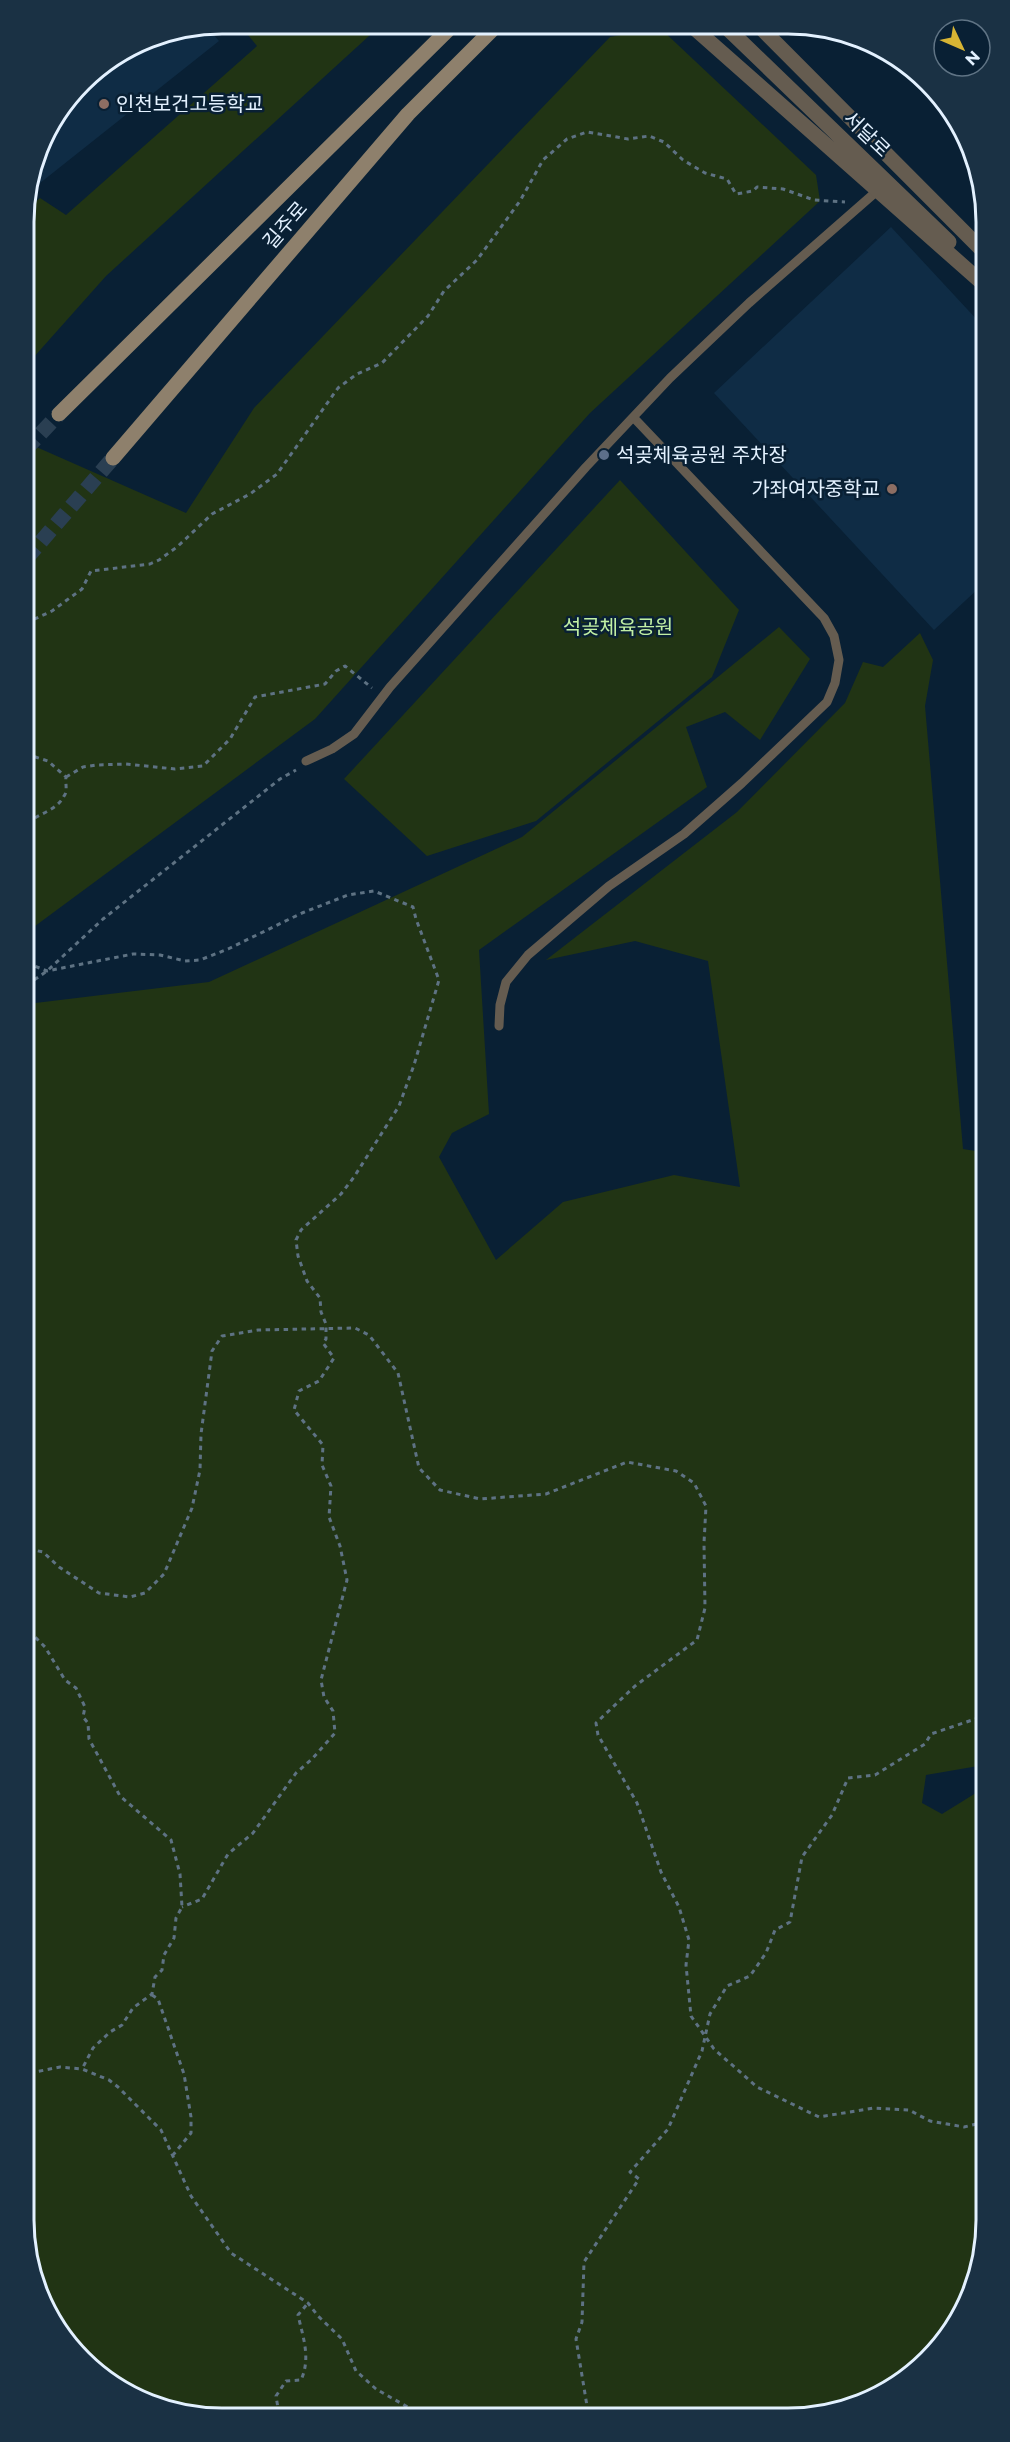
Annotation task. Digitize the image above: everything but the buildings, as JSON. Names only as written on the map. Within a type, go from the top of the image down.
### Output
[{"type":"main road","name":"길주로","points":[[59,414],[444,35]]},
{"type":"main road","name":"길주로","points":[[113,458],[408,114],[487,35]]},
{"type":"street","points":[[702,35],[976,277]]},
{"type":"street","name":"서달로","points":[[734,35],[976,268]]},
{"type":"street","points":[[768,35],[976,244]]},
{"type":"lane","points":[[306,761],[332,749],[354,734],[382,696],[586,467],[670,378],[749,303],[877,191]]},
{"type":"lane","points":[[499,1026],[500,1005],[506,982],[528,956],[609,886],[684,834],[742,783],[827,702],[835,683],[839,660],[834,636],[824,618],[634,418]]},
{"type":"path","points":[[35,619],[52,611],[82,589],[91,571],[150,564],[159,560],[177,547],[212,514],[250,495],[278,474],[338,388],[357,374],[382,363],[428,316],[444,291],[477,260],[520,201],[543,160],[567,139],[587,132],[628,139],[649,136],[664,142],[683,160],[705,172],[727,179],[736,194],[753,191],[757,187],[783,189],[814,200],[864,203]]},
{"type":"path","points":[[66,777],[83,767],[96,765],[126,764],[182,769],[203,766],[230,740],[255,697],[325,684],[336,671],[345,666],[382,696]]},
{"type":"path","points":[[35,757],[48,761],[66,777]]},
{"type":"path","points":[[35,978],[103,919],[280,778],[306,761]]},
{"type":"path","points":[[35,817],[49,812],[65,795],[66,777]]},
{"type":"path","points":[[35,966],[47,970],[133,954],[160,955],[185,961],[200,960],[237,945],[302,913],[348,895],[370,891],[413,906],[440,980],[399,1106],[341,1194],[302,1230],[296,1240],[298,1256],[307,1281],[320,1298],[326,1328],[326,1339],[323,1343],[334,1358],[319,1381],[299,1391],[294,1410],[323,1445],[322,1465],[331,1486],[329,1517],[340,1546],[347,1580],[321,1680],[324,1697],[333,1711],[335,1733],[296,1773],[253,1833],[228,1854],[202,1899],[182,1906]]},
{"type":"path","points":[[35,1550],[43,1552],[59,1567],[99,1593],[130,1597],[145,1593],[164,1574],[192,1508],[200,1470],[201,1434],[212,1352],[222,1336],[258,1330],[355,1328],[369,1335],[398,1373],[419,1468],[440,1490],[480,1499],[546,1494],[627,1462],[676,1471],[694,1483],[706,1506],[705,1608],[697,1640],[635,1686],[596,1723],[598,1735],[637,1803],[661,1872],[679,1907],[689,1940],[686,1965],[691,2016],[705,2038],[728,2062],[758,2087],[819,2117],[873,2108],[909,2110],[930,2121],[964,2127],[975,2124]]},
{"type":"path","points":[[35,1637],[45,1647],[65,1680],[76,1688],[85,1707],[83,1717],[88,1722],[89,1739],[120,1796],[171,1840],[180,1874],[182,1906],[176,1918],[174,1938],[164,1955],[162,1970],[155,1977],[152,1994],[133,2008],[122,2025],[93,2048],[82,2069]]},
{"type":"path","points":[[587,2408],[576,2339],[582,2322],[584,2262],[639,2179],[630,2172],[668,2129],[702,2050],[710,2014],[727,1986],[750,1976],[766,1953],[775,1930],[790,1922],[802,1857],[832,1815],[848,1778],[875,1775],[925,1744],[931,1734],[975,1719]]},
{"type":"path","points":[[152,1994],[158,1999],[184,2074],[190,2117],[191,2133],[174,2155]]},
{"type":"path","points":[[35,2072],[60,2067],[82,2069],[109,2080],[148,2115],[161,2130],[191,2196],[231,2253],[308,2303],[342,2339],[356,2371],[376,2389],[409,2408]]},
{"type":"path","points":[[278,2408],[276,2396],[286,2381],[301,2380],[306,2368],[306,2347],[298,2315],[308,2303]]},
{"type":"shaded area","name":"인천보건고등학교","points":[[214,35],[219,41],[39,184],[44,162],[54,139],[73,108],[108,73],[151,49],[174,41]]},
{"type":"shaded area","name":"가좌여자중학교","points":[[891,227],[976,319],[976,591],[934,630],[714,393]]},
{"type":"green space","points":[[248,35],[370,35],[106,276],[35,356],[36,201],[40,198],[66,215],[257,46]]},
{"type":"green space","points":[[667,35],[816,175],[820,201],[590,413],[315,719],[35,926],[35,446],[186,513],[254,408],[610,37]]},
{"type":"green space","name":"석곶체육공원","points":[[620,480],[739,610],[712,677],[536,821],[427,856],[344,779]]},
{"type":"green space","points":[[779,627],[810,659],[760,740],[725,712],[686,727],[707,787],[479,950],[489,1114],[452,1133],[439,1157],[496,1260],[563,1202],[674,1175],[740,1187],[708,961],[635,941],[546,960],[737,812],[845,703],[863,662],[883,667],[920,633],[933,660],[925,706],[963,1149],[976,1151],[975,1767],[926,1775],[922,1803],[942,1814],[975,1793],[975,2232],[972,2256],[961,2291],[944,2324],[929,2343],[902,2369],[859,2393],[812,2406],[787,2408],[223,2408],[186,2404],[162,2398],[139,2388],[108,2369],[73,2334],[49,2291],[36,2244],[35,1003],[209,982],[522,837]]},
{"type":"tunnel","points":[[35,439],[59,414]]},
{"type":"tunnel","points":[[35,549],[113,458]]},
{"type":"place","name":"인천보건고등학교","points":[[104,104]]},
{"type":"place","name":"석곶체육공원 주차장","points":[[604,455]]},
{"type":"place","name":"가좌여자중학교","points":[[892,489]]}]
